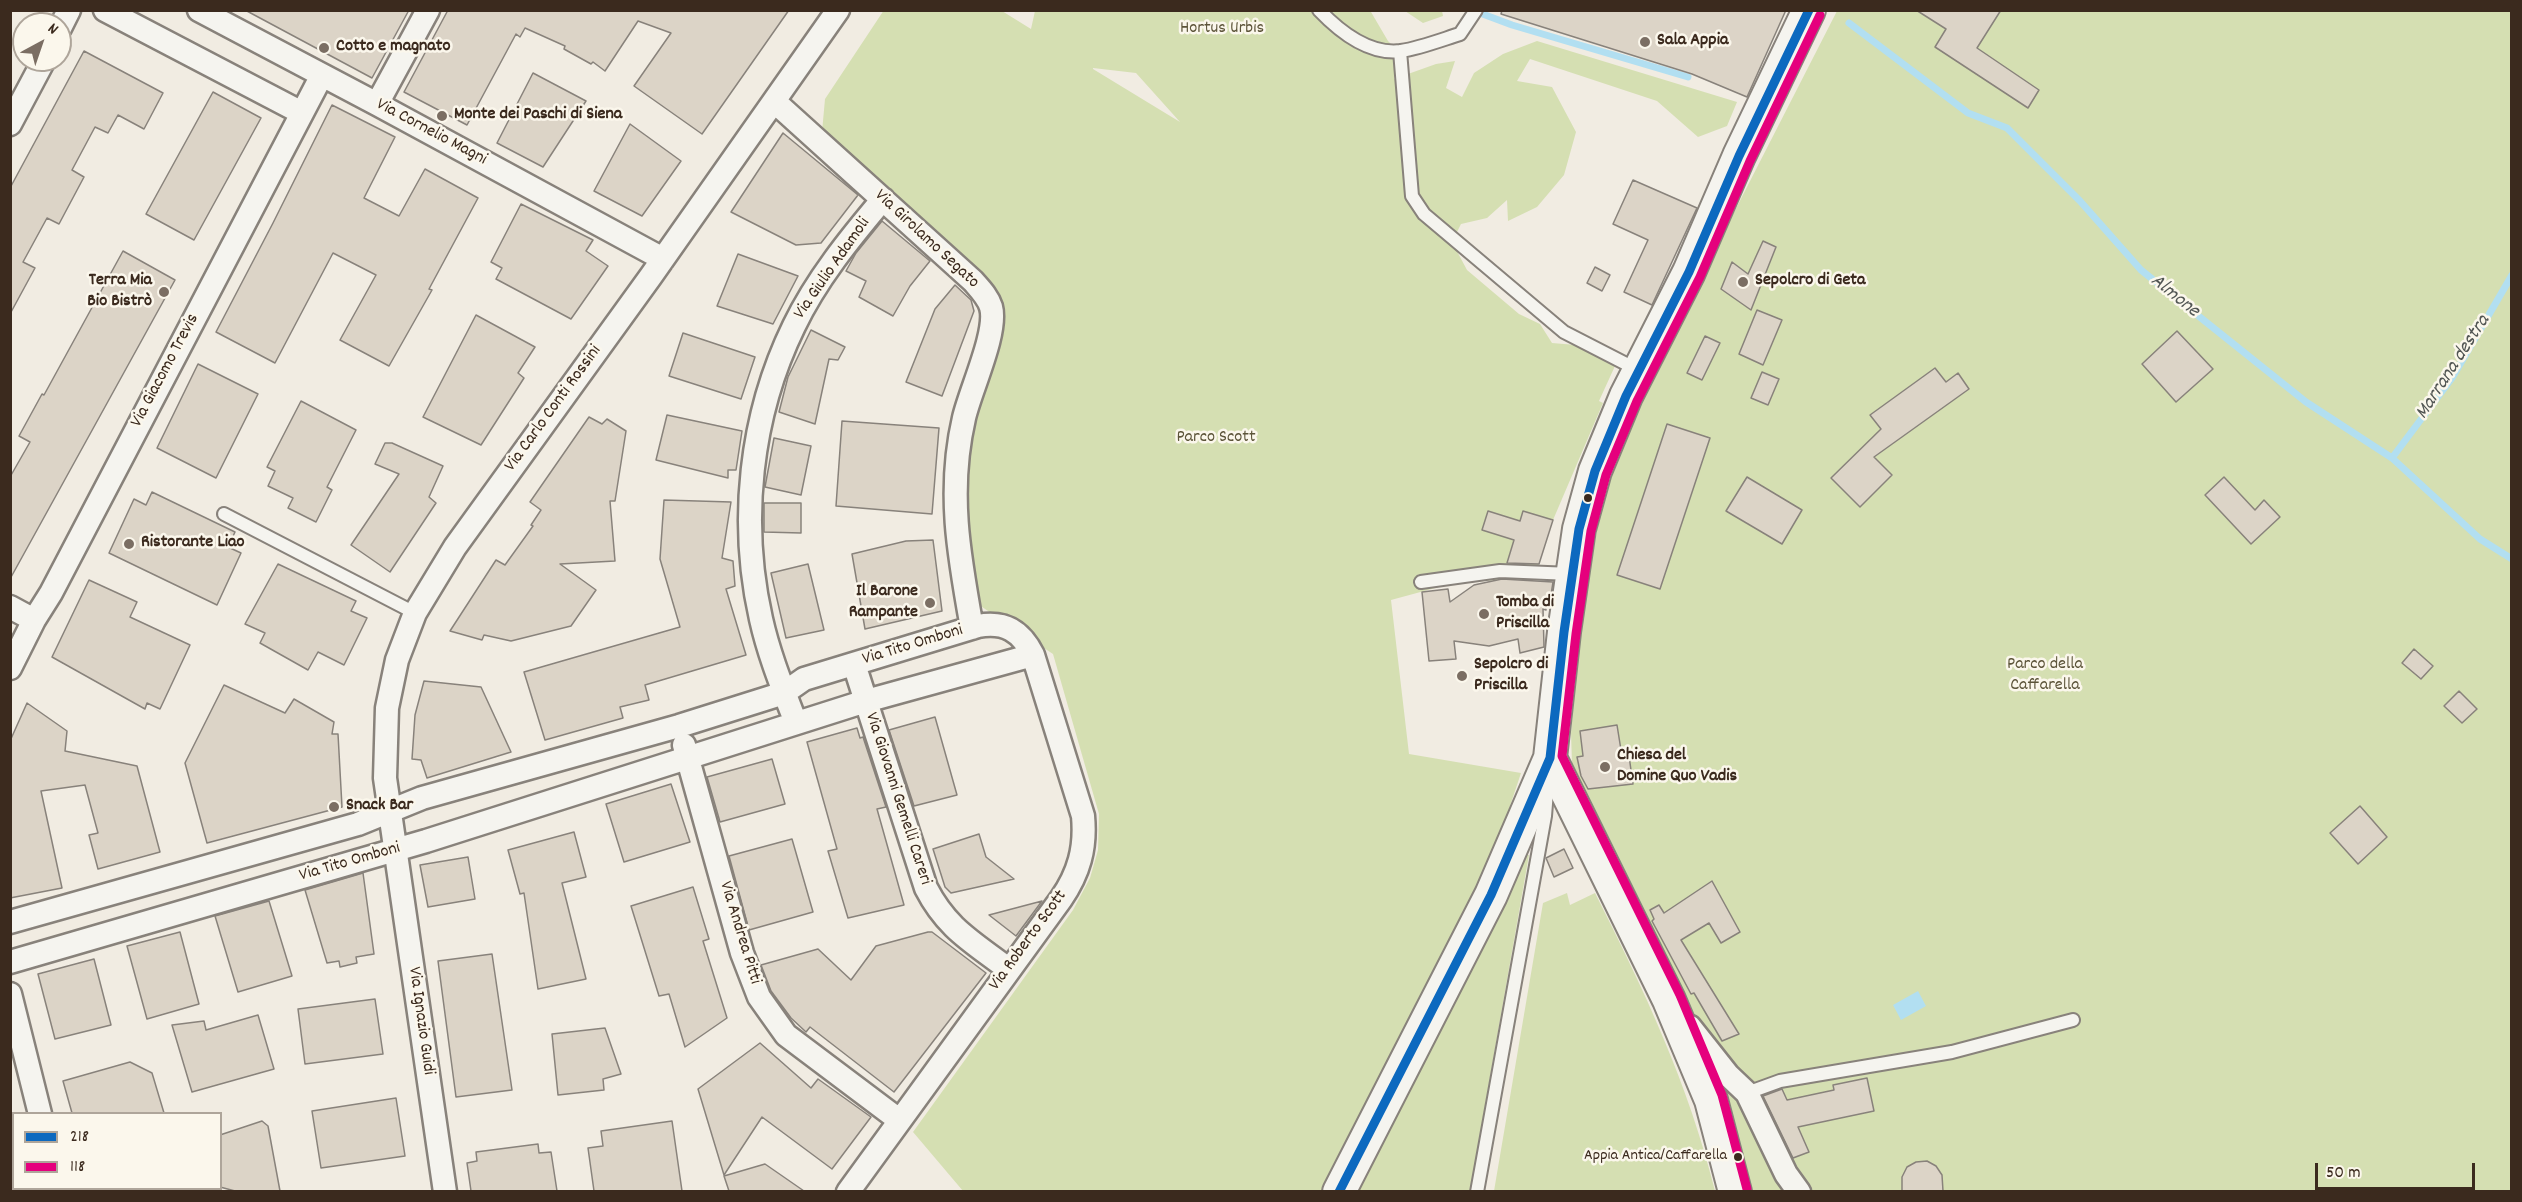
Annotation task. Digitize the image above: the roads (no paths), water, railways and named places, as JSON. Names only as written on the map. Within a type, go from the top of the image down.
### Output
[{"type":"street","points":[[105,10],[302,113]]},
{"type":"street","name":"Via Cornelio Magni","points":[[199,10],[663,259]]},
{"type":"street","points":[[377,104],[428,10]]},
{"type":"street","name":"Via Carlo Conti Rossini","points":[[396,850],[388,810],[384,745],[388,699],[397,660],[415,614],[455,547],[775,102],[838,10]]},
{"type":"street","points":[[1339,1191],[1491,895],[1550,758],[1564,632],[1579,529],[1595,471],[1638,370],[1689,272],[1798,23]]},
{"type":"street","points":[[10,124],[38,72]]},
{"type":"street","name":"Via Giacomo Trevis","points":[[10,668],[322,75]]},
{"type":"street","name":"Via Girolamo Segato","points":[[775,102],[973,281],[987,297],[991,307],[992,326],[968,404],[957,459],[956,536],[972,628]]},
{"type":"street","name":"Via Giulio Adamoli","points":[[784,693],[761,621],[753,571],[750,505],[760,427],[782,354],[794,325],[813,292],[837,258],[883,200]]},
{"type":"street","points":[[10,608],[34,620]]},
{"type":"street","name":"Via Tito Omboni","points":[[10,922],[358,824],[422,798],[679,726],[784,693],[804,679],[972,628],[997,624],[1010,627],[1021,636],[1033,655],[866,701],[396,850],[10,962]]},
{"type":"street","name":"Via Roberto Scott","points":[[848,1191],[1074,880],[1085,837],[1083,816],[1033,655]]},
{"type":"street","name":"Via Tito Omboni","points":[[854,664],[866,701]]},
{"type":"street","points":[[784,693],[796,723]]},
{"type":"street","name":"Via Giovanni Gemelli Careri","points":[[866,701],[918,871],[934,904],[950,925],[1008,969]]},
{"type":"street","points":[[679,726],[688,757]]},
{"type":"street","name":"Via Andrea Pitti","points":[[688,757],[742,953],[750,978],[765,1007],[778,1026],[795,1042],[899,1120]]},
{"type":"street","points":[[1550,758],[1670,1000],[1711,1100],[1735,1191]]},
{"type":"street","name":"Via Ignazio Guidi","points":[[396,850],[444,1191]]},
{"type":"street","points":[[10,994],[40,1112]]},
{"type":"street","points":[[1670,1000],[1708,1052],[1747,1093],[1790,1186]]},
{"type":"lane","points":[[1319,10],[1344,32],[1376,50],[1400,51],[1460,34],[1476,10]]},
{"type":"lane","points":[[1400,51],[1413,196],[1424,214],[1564,332],[1638,370]]},
{"type":"lane","points":[[224,514],[415,614]]},
{"type":"lane","points":[[1421,582],[1500,571],[1573,574]]},
{"type":"lane","points":[[1477,1191],[1545,816],[1550,758]]},
{"type":"lane","points":[[1747,1093],[1780,1081],[1952,1052],[2073,1020]]},
{"type":"water","points":[[1918,991],[1926,1006],[1901,1020],[1893,1005]]},
{"type":"waterway","points":[[1472,10],[1512,25],[1688,77]]},
{"type":"waterway","name":"Almone","points":[[1849,23],[1968,113],[2007,128],[2080,201],[2141,270],[2306,402],[2392,458],[2480,539],[2512,559]]},
{"type":"waterway","name":"Marrana destra","points":[[2392,458],[2452,378],[2512,275]]},
{"type":"place","name":"Sala Appia","points":[[1645,42]]},
{"type":"place","name":"Cotto e magnato","points":[[324,48]]},
{"type":"place","name":"Monte dei Paschi di Siena","points":[[442,116]]},
{"type":"place","name":"Sepolcro di Geta","points":[[1743,282]]},
{"type":"place","name":"Terra Mia Bio Bistrò","points":[[164,292]]},
{"type":"place","name":"Ristorante Liao","points":[[129,544]]},
{"type":"place","name":"Il Barone Rampante","points":[[930,603]]},
{"type":"place","name":"Tomba di Priscilla","points":[[1484,614]]},
{"type":"place","name":"Sepolcro di Priscilla","points":[[1462,676]]},
{"type":"place","name":"Chiesa del Domine Quo Vadis","points":[[1605,767]]},
{"type":"place","name":"Snack Bar","points":[[334,807]]},
{"type":"place","name":"Appia Antica/Caffarella","points":[[1738,1157]]},
{"type":"park label","name":"Hortus Urbis","points":[[1222,30]]},
{"type":"park label","name":"Parco Scott","points":[[1216,439]]},
{"type":"park label","name":"Parco della Caffarella","points":[[2045,676]]}]
